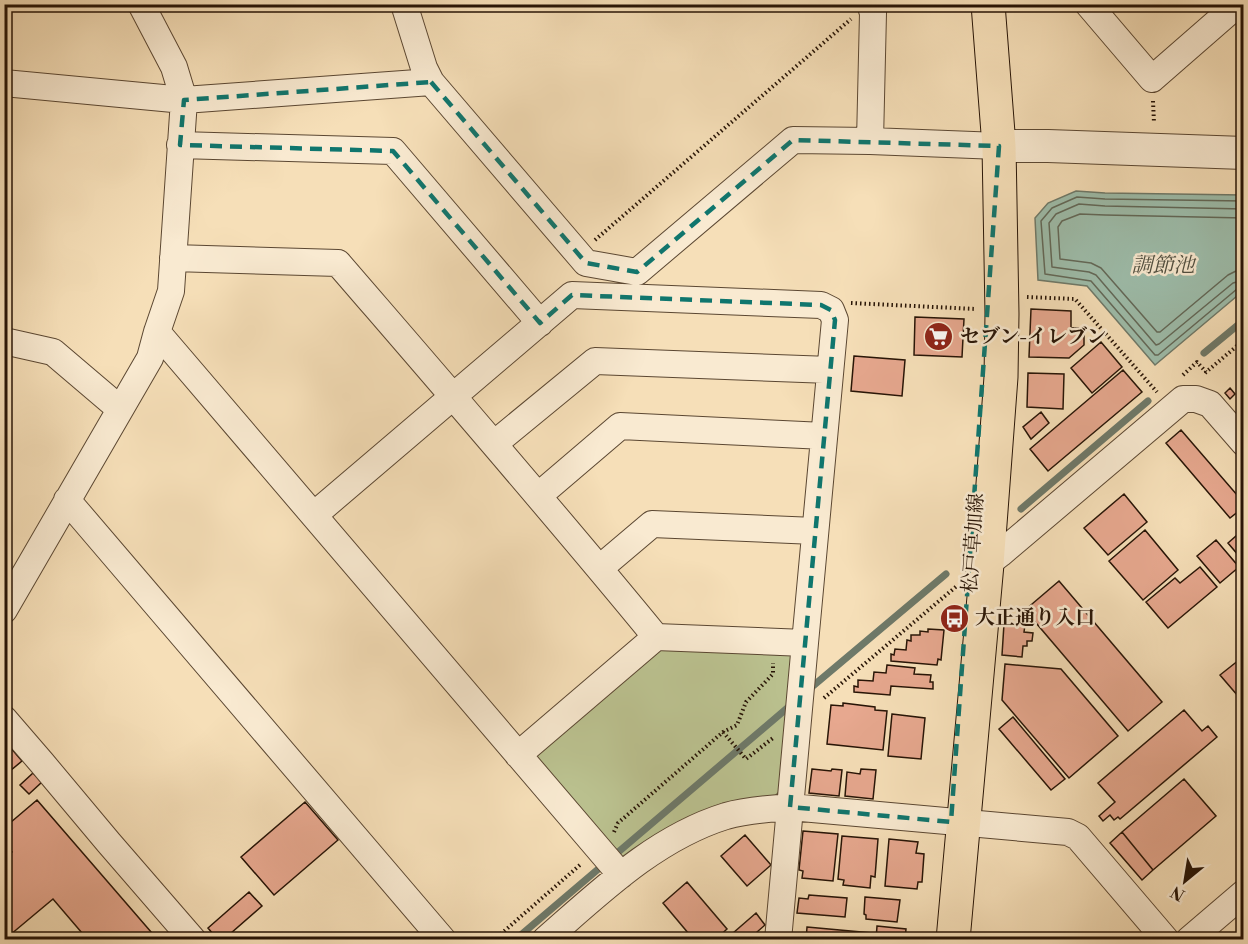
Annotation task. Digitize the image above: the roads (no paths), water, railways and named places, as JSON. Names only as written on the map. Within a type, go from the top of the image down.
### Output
[{"type":"main road","name":"松戸草加線","points":[[953,939],[957,822],[973,570],[1001,377],[999,146],[988,4]]},
{"type":"main road","name":"松戸草加線","points":[[942,939],[957,822]]},
{"type":"street","points":[[4,610],[150,358],[171,291],[184,100],[174,67],[141,4]]},
{"type":"street","points":[[404,4],[424,68],[431,82],[586,263],[637,272],[793,140],[1244,153]]},
{"type":"street","points":[[1088,4],[1152,79],[1238,4]]},
{"type":"street","points":[[864,8],[873,13],[870,141]]},
{"type":"street","points":[[4,83],[184,100],[431,82]]},
{"type":"street","points":[[180,145],[393,151],[540,323]]},
{"type":"street","points":[[173,258],[338,263],[600,568],[656,637]]},
{"type":"street","points":[[314,515],[572,295],[821,305],[831,310],[834,320],[830,370],[778,939]]},
{"type":"street","points":[[157,332],[611,864]]},
{"type":"street","points":[[4,340],[53,352],[120,409]]},
{"type":"street","points":[[494,444],[595,361],[830,370]]},
{"type":"street","points":[[973,570],[1000,554],[1183,399],[1196,399],[1210,404],[1244,443]]},
{"type":"street","points":[[538,496],[620,426],[824,436]]},
{"type":"street","points":[[67,500],[443,939]]},
{"type":"street","points":[[600,568],[652,524],[815,531]]},
{"type":"street","points":[[518,755],[656,637],[805,643]]},
{"type":"street","points":[[4,719],[193,939]]},
{"type":"street","points":[[545,939],[611,864],[645,856],[678,837],[726,816],[754,810],[790,807],[1068,832],[1078,837],[1166,939]]},
{"type":"street","points":[[1189,939],[1244,893]]},
{"type":"water","name":"調節池","points":[[1076,191],[1243,195],[1243,291],[1155,365],[1087,286],[1038,280],[1035,218],[1048,203]]},
{"type":"waterway","points":[[1204,353],[1244,320]]},
{"type":"waterway","points":[[1021,509],[1148,401]]},
{"type":"waterway","points":[[807,691],[946,574]]},
{"type":"waterway","points":[[515,940],[792,704]]},
{"type":"place","name":"セブン-イレブン","points":[[939,337]]},
{"type":"place","name":"大正通り入口","points":[[954,618]]}]
